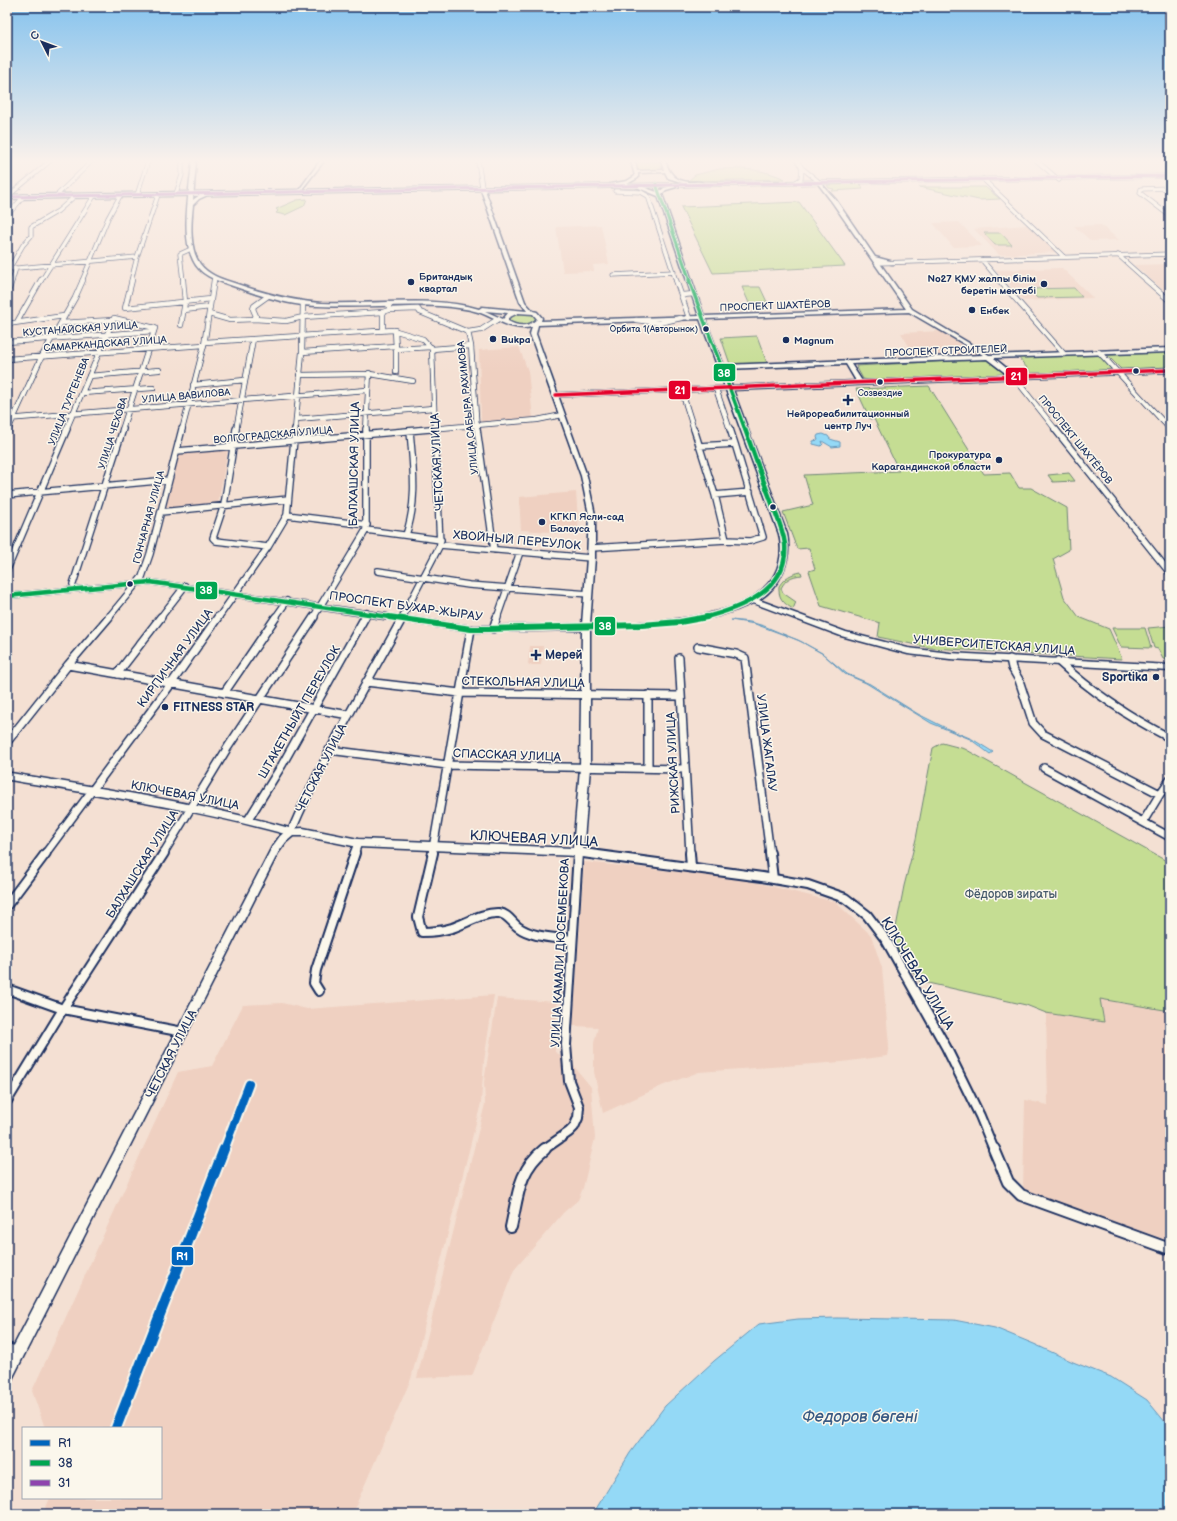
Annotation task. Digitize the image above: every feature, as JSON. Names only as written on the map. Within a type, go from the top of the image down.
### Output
[{"type":"main road","points":[[191,232],[191,249]]},
{"type":"main road","points":[[498,232],[523,302],[532,312]]},
{"type":"main road","name":"ПРОСПЕКТ БУХАР-ЖЫРАУ","points":[[140,580],[471,629],[638,625],[711,616],[753,600],[769,588],[781,567],[785,549],[783,534],[730,388],[712,345],[672,232]]},
{"type":"main road","name":"ПРОСПЕКТ ШАХТЁРОВ","points":[[855,232],[910,310],[988,357],[1013,376]]},
{"type":"main road","name":"УЛИЦА САБЫРА РАХИМОВА","points":[[191,249],[195,262],[206,273],[214,278],[268,296],[303,303],[388,307],[444,305],[471,308]]},
{"type":"main road","points":[[874,258],[892,263]]},
{"type":"main road","points":[[523,302],[516,312],[505,318],[510,325],[524,327],[536,324],[569,322]]},
{"type":"main road","points":[[471,308],[532,312],[547,319],[569,322]]},
{"type":"main road","points":[[471,308],[481,310],[510,325],[533,334],[536,324],[540,319],[538,314]]},
{"type":"main road","name":"ПРОСПЕКТ ШАХТЁРОВ","points":[[569,322],[910,310]]},
{"type":"main road","name":"УЛИЦА КАМАЛИ ДЮСЕМБЕКОВА","points":[[533,334],[584,476],[592,515],[591,558],[586,627],[587,694],[585,768],[578,852]]},
{"type":"main road","name":"ПРОСПЕКТ СТРОИТЕЛЕЙ","points":[[722,367],[1170,350]]},
{"type":"main road","points":[[848,363],[860,383]]},
{"type":"main road","points":[[730,388],[1170,370]]},
{"type":"main road","points":[[7,590],[140,580]]},
{"type":"main road","points":[[7,596],[140,580]]},
{"type":"main road","name":"УНИВЕРСИТЕТСКАЯ УЛИЦА","points":[[753,600],[844,634],[908,651],[950,656],[1170,668]]},
{"type":"main road","name":"КЛЮЧЕВАЯ УЛИЦА","points":[[291,832],[303,832],[358,843],[578,852]]},
{"type":"main road","name":"ЧЕТСКАЯ УЛИЦА","points":[[7,1374],[13,1351],[183,1032],[275,850],[283,839],[291,832]]},
{"type":"street","points":[[8,269],[23,245],[31,236],[31,232]]},
{"type":"street","points":[[18,322],[50,265],[71,232]]},
{"type":"street","points":[[7,432],[42,356],[75,298],[102,232]]},
{"type":"street","points":[[145,232],[137,257],[125,308],[211,299]]},
{"type":"street","points":[[660,232],[689,318]]},
{"type":"street","points":[[1037,232],[1064,258]]},
{"type":"street","points":[[664,243],[676,243]]},
{"type":"street","points":[[181,325],[185,302],[180,254],[191,249]]},
{"type":"street","points":[[877,263],[1170,254]]},
{"type":"street","points":[[1118,255],[1170,301]]},
{"type":"street","points":[[8,269],[137,257]]},
{"type":"street","points":[[669,258],[681,257]]},
{"type":"street","points":[[982,260],[1064,354]]},
{"type":"street","points":[[9,289],[16,268]]},
{"type":"street","points":[[613,275],[674,272]]},
{"type":"street","name":"ГОНЧАРНАЯ УЛИЦА","points":[[7,742],[68,665],[140,580],[161,512],[168,480],[205,343],[214,278]]},
{"type":"street","points":[[682,295],[695,294]]},
{"type":"street","points":[[254,319],[256,316],[253,309],[254,306],[268,296]]},
{"type":"street","name":"КИРПИЧНАЯ УЛИЦА","points":[[7,905],[171,684],[268,547],[287,515],[302,352],[303,303]]},
{"type":"street","points":[[184,310],[210,307]]},
{"type":"street","points":[[209,314],[230,320],[254,319],[286,321],[303,317],[383,312],[388,307]]},
{"type":"street","name":"УЛИЦА САБЫРА РАХИМОВА","points":[[388,307],[418,308],[420,312],[468,332],[471,346],[476,425],[494,550]]},
{"type":"street","points":[[383,312],[384,330]]},
{"type":"street","points":[[7,324],[64,316]]},
{"type":"street","points":[[468,332],[481,330],[498,318]]},
{"type":"street","points":[[61,323],[113,319],[156,328],[154,331]]},
{"type":"street","name":"УЛИЦА ТУРГЕНЕВА","points":[[7,570],[113,319]]},
{"type":"street","points":[[395,330],[396,372]]},
{"type":"street","points":[[205,343],[303,335],[395,330],[424,339],[431,348]]},
{"type":"street","name":"КУСТАНАЙСКАЯ УЛИЦА","points":[[7,342],[154,331]]},
{"type":"street","name":"УЛИЦА ЧЕХОВА","points":[[73,584],[154,331]]},
{"type":"street","points":[[253,339],[232,447],[224,505],[213,538],[214,540],[268,547]]},
{"type":"street","name":"САМАРКАНДСКАЯ УЛИЦА","points":[[7,359],[149,349],[205,343]]},
{"type":"street","points":[[302,352],[471,346]]},
{"type":"street","name":"ЧЕТСКАЯ УЛИЦА","points":[[291,832],[308,792],[329,750],[425,577],[441,542],[431,348]]},
{"type":"street","points":[[1099,352],[1170,429]]},
{"type":"street","points":[[89,376],[159,370]]},
{"type":"street","points":[[299,375],[369,373],[392,375],[413,381]]},
{"type":"street","name":"БАЛХАШСКАЯ УЛИЦА","points":[[7,1101],[63,1009],[135,899],[258,699],[321,606],[367,528],[366,434],[369,373]]},
{"type":"street","name":"ПРОСПЕКТ ШАХТЁРОВ","points":[[1013,376],[1170,573]]},
{"type":"street","points":[[193,384],[245,380]]},
{"type":"street","points":[[82,393],[153,388]]},
{"type":"street","points":[[556,395],[730,388]]},
{"type":"street","points":[[591,548],[726,540],[760,540],[763,537],[735,444],[716,389]]},
{"type":"street","name":"УЛИЦА ВАВИЛОВА","points":[[7,419],[367,390]]},
{"type":"street","points":[[681,390],[715,495],[726,540]]},
{"type":"street","points":[[296,419],[434,408]]},
{"type":"street","name":"ВОЛГОГРАДСКАЯ УЛИЦА","points":[[177,451],[537,420],[562,415]]},
{"type":"street","points":[[406,535],[412,517],[414,503],[414,468],[410,431]]},
{"type":"street","points":[[699,446],[735,444]]},
{"type":"street","points":[[7,495],[168,480]]},
{"type":"street","points":[[715,495],[750,492]]},
{"type":"street","points":[[161,512],[288,498]]},
{"type":"street","name":"ХВОЙНЫЙ ПЕРЕУЛОК","points":[[287,515],[494,550],[591,558]]},
{"type":"street","points":[[493,629],[520,552]]},
{"type":"street","points":[[378,571],[425,577],[469,585],[589,594]]},
{"type":"street","points":[[117,674],[185,586]]},
{"type":"street","points":[[224,693],[287,601]]},
{"type":"street","name":"ШТАКЕТНЫЙТ ПЕРЕУЛОК","points":[[248,820],[282,765],[367,613]]},
{"type":"street","points":[[471,629],[434,847],[418,916],[419,925],[422,932],[430,933],[500,913],[506,915],[519,929],[531,934],[572,940]]},
{"type":"street","name":"УЛИЦА ЖАГАЛАУ","points":[[698,647],[736,654],[745,658],[773,879]]},
{"type":"street","name":"РИЖСКАЯ УЛИЦА","points":[[679,658],[691,867]]},
{"type":"street","points":[[1010,659],[1012,668],[1019,680],[1033,723],[1043,734],[1160,794]]},
{"type":"street","points":[[1058,661],[1078,679],[1120,709],[1149,728],[1170,738]]},
{"type":"street","points":[[68,665],[349,715]]},
{"type":"street","name":"СТЕКОЛЬНАЯ УЛИЦА","points":[[366,682],[460,693],[680,696]]},
{"type":"street","points":[[648,695],[648,768]]},
{"type":"street","name":"СПАССКАЯ УЛИЦА","points":[[329,750],[447,764],[685,769]]},
{"type":"street","points":[[1044,768],[1170,837]]},
{"type":"street","name":"КЛЮЧЕВАЯ УЛИЦА","points":[[7,776],[92,790],[248,820],[291,832]]},
{"type":"street","points":[[1143,822],[1170,780]]},
{"type":"street","points":[[319,991],[314,982],[316,970],[358,843]]},
{"type":"street","name":"КЛЮЧЕВАЯ УЛИЦА","points":[[578,852],[691,867],[808,885],[845,898],[867,915],[886,940],[946,1047],[980,1116],[1008,1182],[1021,1195],[1036,1202],[1170,1249]]},
{"type":"street","name":"УЛИЦА КАМАЛИ ДЮСЕМБЕКОВА","points":[[511,1227],[521,1181],[526,1168],[543,1150],[569,1132],[574,1127],[578,1118],[579,1107],[569,1081],[566,1045],[578,852]]},
{"type":"street","points":[[7,989],[63,1009],[183,1032]]},
{"type":"shaded area","points":[[557,232],[602,232],[609,264],[593,265],[594,271],[563,272]]},
{"type":"shaded area","points":[[940,232],[969,232],[982,246],[953,247]]},
{"type":"shaded area","points":[[977,232],[1035,232],[1057,252],[999,255]]},
{"type":"shaded area","points":[[1081,232],[1109,232],[1119,240],[1091,241]]},
{"type":"shaded area","points":[[1170,264],[1170,295],[1134,265]]},
{"type":"shaded area","name":"No27 ҚМУ жалпы білім беретін мектебі","points":[[1062,268],[1093,298],[1024,301],[996,270]]},
{"type":"shaded area","points":[[940,331],[978,354],[915,356],[901,333]]},
{"type":"shaded area","points":[[519,347],[528,371],[533,419],[481,423],[479,350]]},
{"type":"shaded area","points":[[228,449],[218,504],[165,509],[179,454]]},
{"type":"shaded area","points":[[576,492],[579,534],[521,530],[519,497]]},
{"type":"shaded area","name":"Мерей","points":[[530,646],[543,646],[541,665],[528,665]]},
{"type":"shaded area","points":[[584,862],[738,878],[835,902],[871,935],[882,968],[889,1045],[887,1056],[842,1062],[699,1072],[664,1085],[603,1113],[594,1072],[594,1043],[598,1027],[573,1026]]},
{"type":"shaded area","points":[[494,995],[484,1061],[481,1103],[411,1379],[352,1514],[43,1514],[50,1499],[162,1499],[162,1427],[45,1427],[32,1391],[178,1072],[212,1066],[243,1005],[282,1003],[307,1009]]},
{"type":"shaded area","points":[[497,998],[557,1002],[555,1052],[568,1059],[591,1087],[595,1138],[583,1188],[578,1200],[564,1212],[514,1270],[472,1376],[417,1378],[485,1104],[484,1082]]},
{"type":"shaded area","points":[[1100,999],[1170,1011],[1170,1241],[1023,1190],[1025,1100],[1048,1105],[1046,1013],[1104,1022]]},
{"type":"green space","points":[[693,232],[821,232],[845,266],[713,273]]},
{"type":"green space","points":[[984,233],[1001,233],[1012,245],[995,245]]},
{"type":"green space","points":[[742,287],[760,287],[767,302],[749,303]]},
{"type":"green space","points":[[1074,288],[1082,297],[1037,298],[1029,289]]},
{"type":"green space","points":[[517,313],[528,313],[535,316],[536,320],[527,325],[513,323],[509,318]]},
{"type":"green space","points":[[757,336],[767,363],[730,364],[721,338]]},
{"type":"green space","points":[[1170,352],[1170,368],[1122,370],[1107,355]]},
{"type":"green space","points":[[1097,354],[1113,371],[1032,374],[1018,357]]},
{"type":"green space","points":[[986,359],[1005,373],[1002,375],[869,380],[863,379],[856,366]]},
{"type":"green space","points":[[929,386],[984,474],[1010,473],[1019,488],[1031,488],[1067,508],[1069,550],[1053,559],[1064,597],[1079,617],[1109,629],[1122,659],[931,648],[878,637],[880,623],[821,606],[809,571],[815,569],[809,548],[797,549],[783,512],[813,505],[804,475],[899,471],[874,419],[870,419],[856,389]]},
{"type":"green space","points":[[1069,473],[1075,481],[1053,482],[1048,475]]},
{"type":"green space","points":[[801,572],[802,575],[789,578],[781,588],[783,593],[796,602],[793,609],[786,605],[780,597],[779,586],[788,576]]},
{"type":"green space","points":[[1170,626],[1170,660],[1163,659],[1158,649],[1154,648],[1148,628]]},
{"type":"green space","points":[[1112,628],[1145,628],[1151,648],[1121,647]]},
{"type":"green space","name":"Фёдоров зираты","points":[[942,743],[965,749],[1170,863],[1170,1011],[1100,999],[1104,1022],[1046,1013],[1026,1005],[919,981],[893,943],[904,886],[916,839],[933,748]]},
{"type":"water","points":[[823,434],[828,436],[830,439],[840,442],[840,446],[832,447],[822,441],[823,444],[821,446],[813,444],[813,441],[818,440],[818,435]]},
{"type":"water","points":[[731,620],[750,622],[764,626],[792,638],[755,624]]},
{"type":"water","points":[[824,655],[847,674],[870,684],[918,714],[972,739],[993,752],[990,754],[970,739],[931,723],[866,683],[845,674]]},
{"type":"water","name":"Федоров бөгені","points":[[837,1318],[954,1320],[995,1328],[1111,1377],[1147,1400],[1170,1428],[1170,1514],[589,1514],[596,1509],[630,1453],[665,1406],[714,1361],[759,1324],[798,1319]]},
{"type":"transit line","name":"38","points":[[7,596],[150,582],[471,629],[642,625],[680,622],[718,614],[753,600],[771,585],[779,572],[785,549],[783,534],[722,367],[712,345],[673,232]]},
{"type":"transit line","name":"21","points":[[556,395],[1170,370]]},
{"type":"transit line","name":"R1","points":[[116,1427],[249,1084]]},
{"type":"place","name":"Британдық квартал","points":[[411,282]]},
{"type":"place","name":"No27 ҚМУ жалпы білім беретін мектебі","points":[[1044,284]]},
{"type":"place","name":"Енбек","points":[[972,310]]},
{"type":"place","name":"Орбита 1(Авторынок)","points":[[706,329]]},
{"type":"place","name":"Bukpa","points":[[493,339]]},
{"type":"place","name":"Magnum","points":[[786,340]]},
{"type":"place","name":"Созвездие","points":[[880,382]]},
{"type":"place","name":"Нейрореабилитационный центр Луч","points":[[848,400]]},
{"type":"place","name":"Прокуратура Карагандинской области","points":[[999,460]]},
{"type":"place","name":"КГКП Ясли-сад Балауса","points":[[542,522]]},
{"type":"place","name":"Мерей","points":[[536,655]]},
{"type":"place","name":"Sportika","points":[[1156,677]]},
{"type":"place","name":"FITNESS STAR","points":[[165,707]]}]
